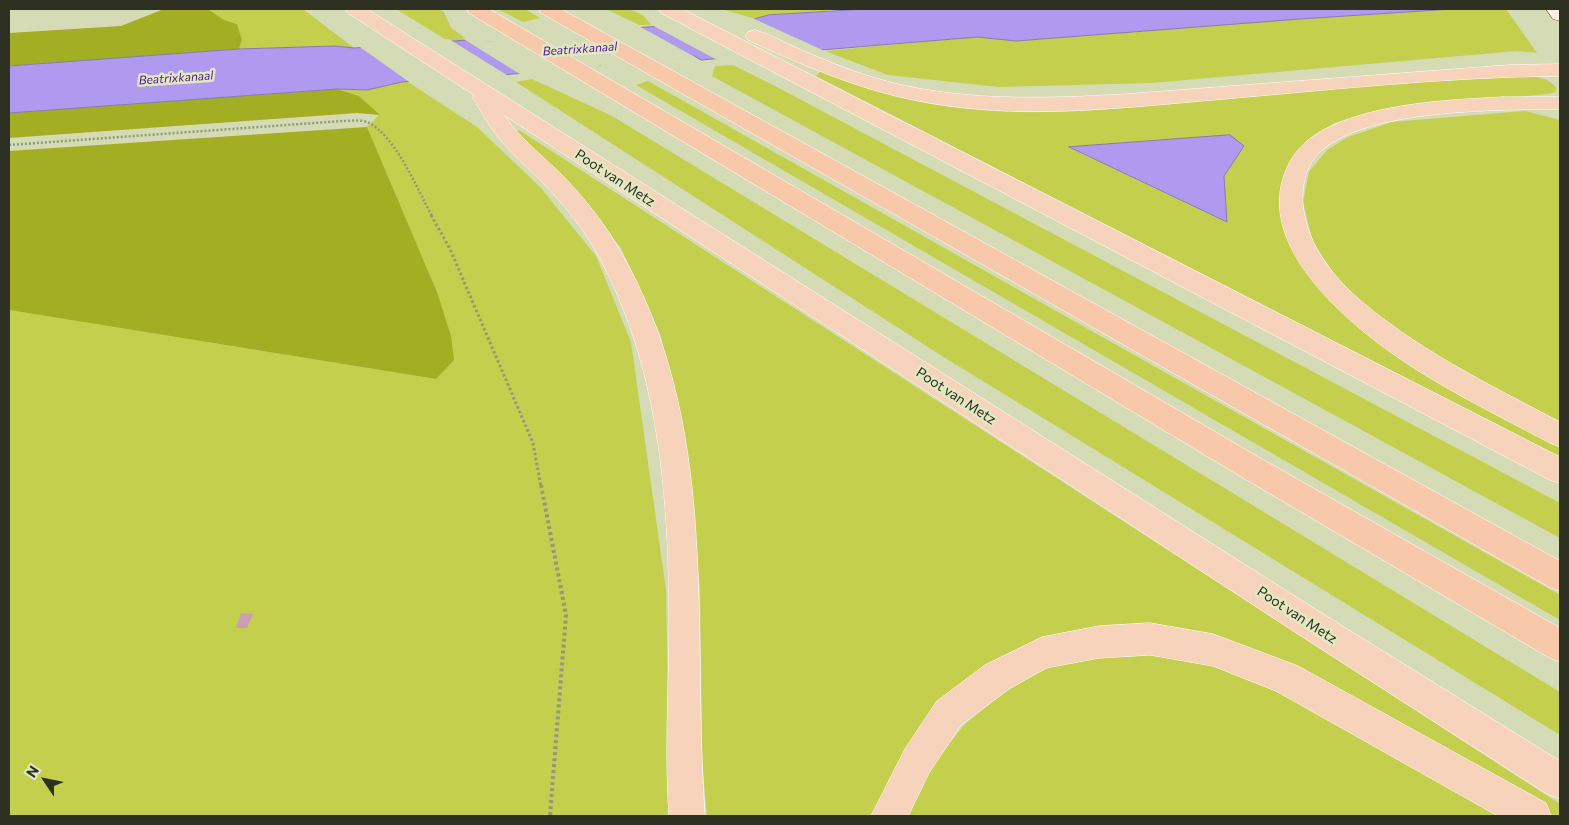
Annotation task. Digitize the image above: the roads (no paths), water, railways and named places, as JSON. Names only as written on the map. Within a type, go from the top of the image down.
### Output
[{"type":"highway","name":"Poot van Metz","points":[[355,9],[1312,625],[1560,781]]},
{"type":"highway","points":[[476,9],[1250,467],[1560,646]]},
{"type":"highway","points":[[548,9],[1560,577]]},
{"type":"highway","points":[[668,9],[715,17],[804,58],[850,76],[905,92],[969,102],[1009,105],[1069,104],[1417,77],[1535,69],[1560,70]]},
{"type":"highway","points":[[692,14],[766,61],[1560,471]]},
{"type":"highway","points":[[472,85],[508,136],[570,200],[608,251],[629,293],[658,368],[668,416],[684,586],[684,758],[687,816]]},
{"type":"highway","points":[[1560,103],[1516,102],[1396,114],[1358,123],[1335,132],[1314,146],[1298,166],[1291,191],[1291,216],[1301,245],[1342,299],[1374,325],[1450,376],[1560,435]]},
{"type":"highway","points":[[889,816],[917,761],[948,713],[997,677],[1042,653],[1099,642],[1150,639],[1213,650],[1286,678],[1534,816]]},
{"type":"main road","points":[[1555,9],[1560,15]]},
{"type":"water","name":"Beatrixkanaal","points":[[867,9],[1453,9],[1016,41],[977,37],[701,60],[694,56],[602,64],[596,68],[402,82],[367,90],[337,89],[9,113],[9,66],[239,49],[335,46],[354,48],[468,40],[472,43],[561,39],[573,32],[751,20],[768,15]]},
{"type":"water","points":[[1230,135],[1244,146],[1224,176],[1227,222],[1069,147]]}]
